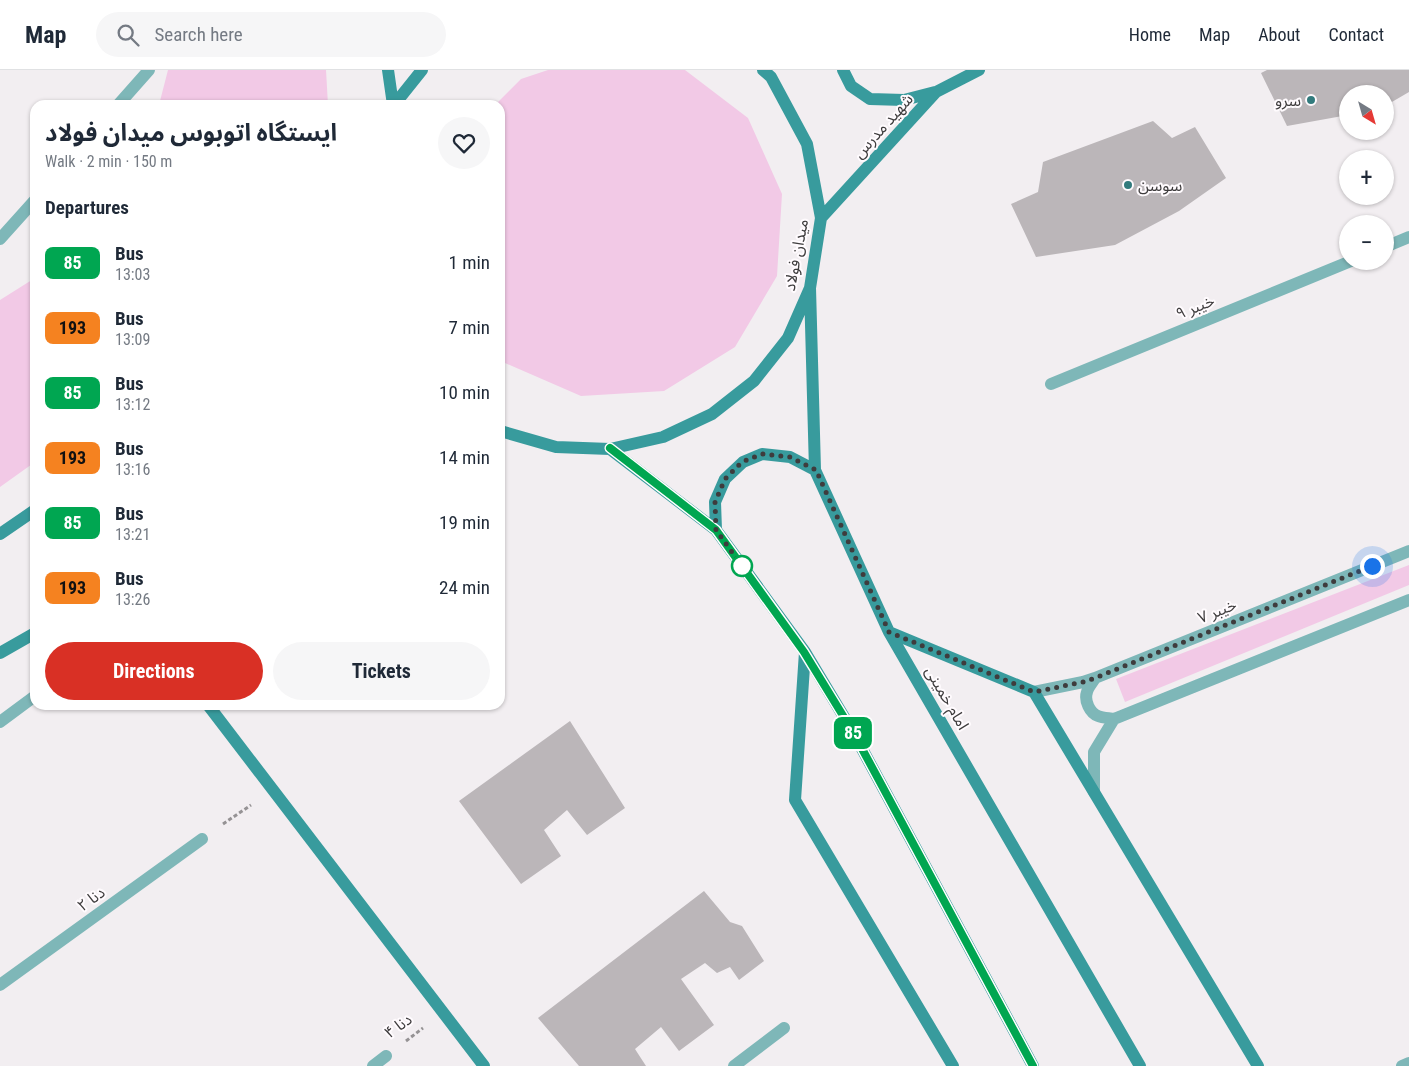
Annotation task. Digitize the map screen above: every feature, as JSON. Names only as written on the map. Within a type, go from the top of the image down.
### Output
[{"type":"main road","points":[[388,70],[393,100]]},
{"type":"main road","points":[[398,100],[422,70]]},
{"type":"main road","name":"میدان فولاد","points":[[505,433],[556,447],[610,448],[663,437],[712,414],[754,381],[788,338],[810,288],[821,218],[807,144],[771,77],[763,70]]},
{"type":"main road","points":[[843,70],[851,86],[870,100],[904,100],[936,92]]},
{"type":"main road","name":"شهید مدرس","points":[[821,218],[936,92],[979,70]]},
{"type":"main road","name":"امام خمینی","points":[[810,288],[816,470],[889,632],[1140,1066]]},
{"type":"main road","points":[[610,448],[716,530],[804,652],[853,732],[1033,1066]]},
{"type":"main road","points":[[716,530],[715,502],[725,479],[742,462],[762,454],[790,457],[816,470]]},
{"type":"main road","points":[[0,534],[30,513]]},
{"type":"main road","points":[[889,632],[1034,692],[1258,1066]]},
{"type":"main road","points":[[0,653],[30,636]]},
{"type":"main road","points":[[804,652],[795,800],[953,1066]]},
{"type":"main road","points":[[212,710],[484,1066]]},
{"type":"street","points":[[122,100],[149,70]]},
{"type":"street","points":[[0,239],[30,206]]},
{"type":"street","points":[[1394,244],[1409,238]]},
{"type":"street","name":"خیبر ۹","points":[[1051,384],[1339,266]]},
{"type":"street","name":"خیبر ۷","points":[[1034,692],[1095,678],[1409,551]]},
{"type":"street","points":[[1095,678],[1087,692],[1086,700],[1088,706],[1099,717],[1114,719],[1409,600]]},
{"type":"street","points":[[0,722],[30,700]]},
{"type":"street","points":[[1094,792],[1094,752],[1114,719]]},
{"type":"street","name":"دنا ۲","points":[[0,985],[202,839]]},
{"type":"street","points":[[734,1066],[784,1028]]},
{"type":"street","name":"دنا ۴","points":[[373,1066],[386,1056]]},
{"type":"street","points":[[1402,1066],[1409,1063]]},
{"type":"path","points":[[202,839],[273,790]]},
{"type":"path","name":"دنا ۴","points":[[386,1056],[444,1013]]},
{"type":"shaded area","points":[[168,70],[326,70],[328,100],[160,100]]},
{"type":"shaded area","points":[[548,70],[685,70],[748,118],[782,194],[777,276],[735,347],[664,391],[581,396],[505,363],[505,100],[500,100],[521,79]]},
{"type":"shaded area","points":[[30,281],[30,466],[0,487],[0,300]]},
{"type":"shaded area","points":[[1409,565],[1409,585],[1125,702],[1116,679]]},
{"type":"building","name":"سرو","points":[[1267,70],[1409,70],[1409,92],[1394,101],[1394,85],[1339,85],[1339,117],[1287,126],[1261,73]]},
{"type":"building","name":"سوسن","points":[[1153,121],[1172,138],[1195,127],[1226,178],[1179,211],[1115,245],[1036,257],[1011,204],[1038,192],[1043,162]]},
{"type":"building","points":[[570,721],[625,808],[587,835],[567,810],[544,830],[561,856],[521,884],[459,801]]},
{"type":"building","points":[[704,891],[730,922],[742,926],[764,961],[739,980],[730,967],[717,973],[705,963],[681,979],[714,1025],[679,1051],[661,1027],[635,1049],[646,1066],[579,1066],[538,1018]]},
{"type":"bus line","name":"85","points":[[610,448],[716,530],[804,652],[853,732],[1033,1066]]},
{"type":"place","name":"سرو","points":[[1311,100]]},
{"type":"place","name":"سوسن","points":[[1128,185]]},
{"type":"route","points":[[742,566],[716,530],[715,502],[725,479],[742,462],[762,454],[790,457],[816,470],[889,632],[1034,692],[1095,678],[1372,566]]}]
